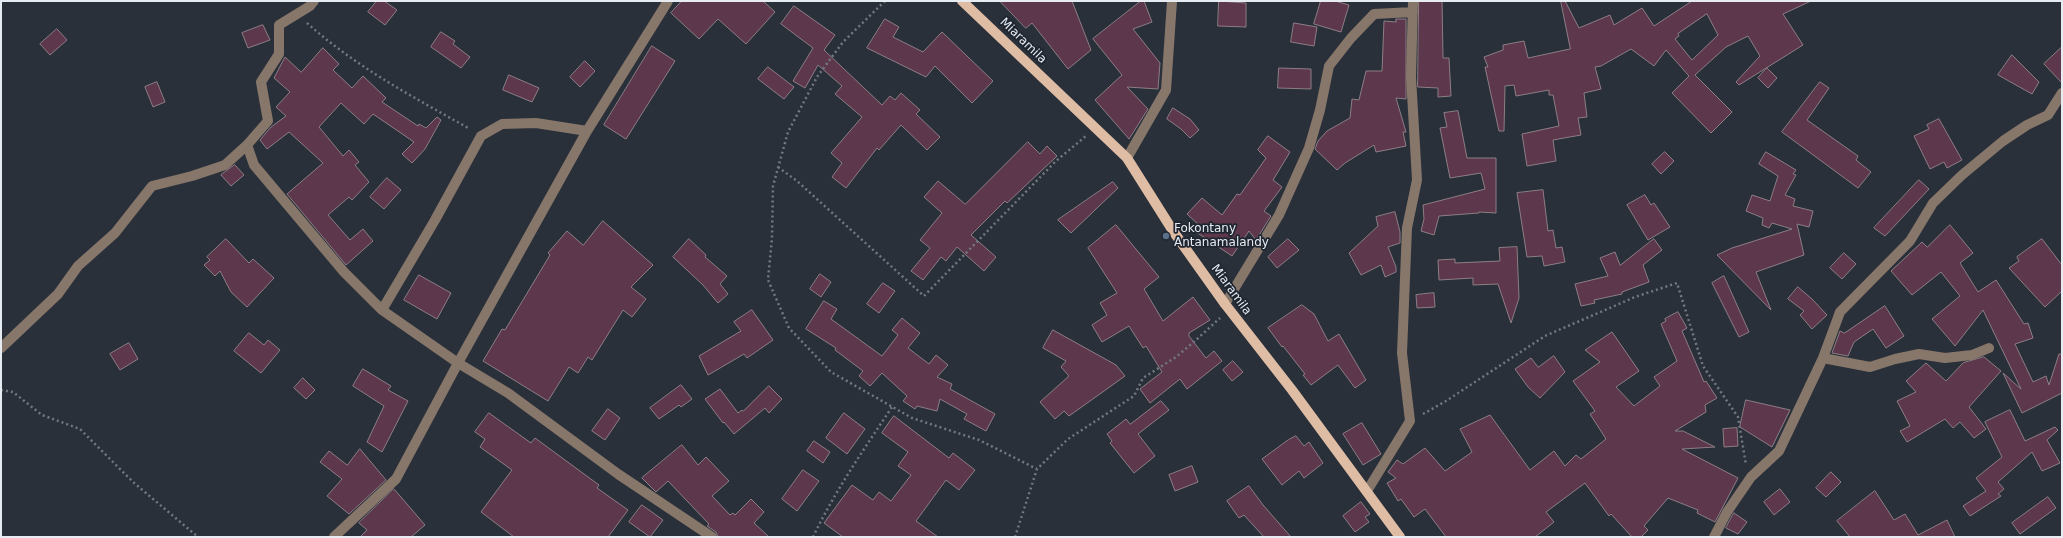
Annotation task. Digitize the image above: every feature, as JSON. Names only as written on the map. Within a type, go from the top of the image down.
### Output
[{"type":"main road","name":"Miaramila","points":[[962,1],[1127,158],[1173,231],[1227,307],[1367,491],[1400,537]]},
{"type":"street","points":[[1,348],[58,294],[78,266],[115,233],[152,186],[192,176],[225,165],[248,145],[268,121],[261,82],[279,54],[279,25],[310,6],[314,1]]},
{"type":"street","points":[[334,537],[396,479],[586,131],[668,1]]},
{"type":"street","points":[[1127,158],[1166,90],[1172,1]]},
{"type":"street","points":[[1367,491],[1410,421],[1402,353],[1408,228],[1417,180],[1411,77],[1413,1]]},
{"type":"street","points":[[1227,307],[1279,216],[1309,148],[1320,110],[1329,66],[1351,38],[1374,14],[1413,12]]},
{"type":"street","points":[[1714,537],[1727,512],[1748,481],[1779,451],[1823,358],[1840,312],[1910,241],[1933,203],[1962,174],[2003,141],[2027,125],[2048,115],[2062,93]]},
{"type":"street","points":[[382,310],[435,220],[481,136],[502,124],[536,123],[586,131]]},
{"type":"street","points":[[248,145],[254,165],[292,212],[344,272],[382,310],[458,363],[508,393],[618,474],[712,537]]},
{"type":"street","points":[[1823,358],[1870,367],[1894,359],[1919,354],[1945,358],[1972,355],[1989,348]]},
{"type":"path","points":[[885,1],[843,42],[816,77],[788,132],[773,186],[772,238],[768,280],[789,328],[831,372],[912,418],[979,440],[1037,469]]},
{"type":"path","points":[[297,14],[330,44],[378,76],[481,136]]},
{"type":"path","points":[[778,167],[797,181],[924,296],[1056,161],[1096,128]]},
{"type":"path","points":[[1410,421],[1446,401],[1545,336],[1635,298],[1677,283],[1703,366],[1738,417],[1748,481]]},
{"type":"path","points":[[1015,537],[1037,469],[1068,439],[1134,396],[1143,378],[1191,345],[1227,307]]},
{"type":"path","points":[[1,390],[12,392],[42,415],[80,429],[133,482],[198,537]]},
{"type":"path","points":[[813,537],[826,510],[892,407]]},
{"type":"building","points":[[377,1],[384,1],[397,10],[385,25],[368,12]]},
{"type":"building","points":[[682,1],[763,1],[775,12],[746,44],[718,19],[699,39],[671,13]]},
{"type":"building","points":[[1000,1],[1072,1],[1091,50],[1068,69],[1032,23],[1026,28]]},
{"type":"building","points":[[1141,1],[1144,1],[1152,22],[1133,29],[1160,63],[1158,89],[1127,87],[1148,109],[1129,139],[1095,100],[1122,75],[1093,39]]},
{"type":"building","points":[[1219,1],[1246,3],[1246,27],[1218,26]]},
{"type":"building","points":[[1321,1],[1335,1],[1349,5],[1341,32],[1314,24]]},
{"type":"building","points":[[1419,1],[1442,1],[1443,58],[1449,58],[1451,96],[1438,97],[1438,88],[1418,87]]},
{"type":"building","points":[[1561,1],[1565,1],[1579,28],[1610,15],[1614,25],[1642,8],[1654,26],[1692,1],[1811,1],[1783,14],[1803,45],[1739,85],[1736,82],[1760,56],[1748,36],[1726,47],[1695,75],[1732,112],[1711,133],[1672,93],[1689,76],[1666,50],[1654,66],[1631,49],[1601,66],[1595,67],[1601,89],[1584,93],[1587,117],[1578,118],[1581,135],[1553,140],[1556,161],[1527,166],[1522,134],[1559,126],[1553,95],[1549,95],[1549,90],[1516,96],[1514,85],[1505,86],[1504,131],[1499,131],[1485,67],[1488,67],[1484,57],[1503,50],[1503,45],[1524,41],[1528,58],[1570,49]],"holes":[[[1707,14],[1718,35],[1692,60],[1675,39],[1679,36],[1678,34]]]},
{"type":"building","points":[[794,6],[835,35],[824,50],[882,105],[890,96],[895,100],[901,93],[920,110],[916,114],[940,137],[927,150],[901,125],[879,150],[877,148],[846,188],[832,177],[842,163],[831,153],[862,117],[835,94],[842,86],[818,65],[805,88],[793,81],[813,48],[781,24]]},
{"type":"building","points":[[885,19],[899,27],[893,37],[923,52],[942,32],[993,81],[972,103],[935,66],[926,77],[867,48]]},
{"type":"building","points":[[1396,19],[1406,19],[1406,99],[1396,98],[1406,132],[1403,132],[1406,146],[1376,152],[1374,145],[1345,163],[1337,170],[1315,149],[1318,141],[1327,131],[1350,118],[1352,99],[1359,100],[1366,71],[1382,71],[1384,21],[1396,22]]},
{"type":"building","points":[[1294,23],[1317,27],[1314,46],[1291,42]]},
{"type":"building","points":[[263,25],[270,40],[248,48],[242,33]]},
{"type":"building","points":[[57,29],[67,40],[50,55],[40,44]]},
{"type":"building","points":[[441,32],[455,41],[453,44],[470,57],[461,68],[431,47]]},
{"type":"building","points":[[652,46],[675,61],[626,139],[604,125]]},
{"type":"building","points":[[2062,47],[2062,83],[2044,64]]},
{"type":"building","points":[[323,48],[339,64],[333,70],[352,88],[363,76],[386,98],[382,102],[418,126],[419,124],[426,128],[437,117],[441,120],[425,149],[412,163],[402,154],[414,142],[373,114],[364,124],[341,103],[319,127],[343,156],[349,150],[359,162],[355,165],[369,182],[352,200],[349,197],[328,215],[350,240],[363,229],[373,241],[346,265],[287,194],[323,163],[289,132],[267,149],[260,140],[271,127],[286,116],[276,107],[290,92],[274,78],[285,57],[301,72]]},
{"type":"building","points":[[2012,55],[2039,82],[2032,94],[1998,75]]},
{"type":"building","points":[[585,61],[595,71],[580,87],[570,77]]},
{"type":"building","points":[[768,67],[794,87],[784,99],[758,79]]},
{"type":"building","points":[[1279,68],[1311,69],[1311,89],[1278,88]]},
{"type":"building","points":[[1767,68],[1777,78],[1768,88],[1758,78]]},
{"type":"building","points":[[509,75],[539,88],[532,102],[503,90]]},
{"type":"building","points":[[157,82],[165,102],[153,107],[145,87]]},
{"type":"building","points":[[1820,82],[1829,88],[1807,120],[1858,156],[1856,160],[1871,172],[1858,188],[1782,132]]},
{"type":"building","points":[[1173,108],[1190,119],[1199,130],[1190,138],[1181,129],[1167,119]]},
{"type":"building","points":[[1458,111],[1467,158],[1496,158],[1496,213],[1479,212],[1439,216],[1434,235],[1421,231],[1424,219],[1423,205],[1485,189],[1481,173],[1450,178],[1440,128],[1447,127],[1444,113]]},
{"type":"building","points":[[1939,119],[1962,160],[1947,168],[1944,162],[1930,169],[1914,136],[1929,129],[1927,125]]},
{"type":"building","points":[[1268,136],[1290,152],[1273,180],[1282,187],[1264,211],[1271,216],[1256,240],[1249,231],[1232,256],[1193,230],[1199,225],[1187,214],[1202,198],[1222,215],[1237,194],[1240,195],[1266,158],[1258,150]]},
{"type":"building","points":[[1028,142],[1040,154],[1047,146],[1057,156],[1007,203],[1005,201],[971,235],[996,257],[984,271],[957,247],[946,261],[941,257],[923,280],[911,271],[930,248],[920,240],[942,213],[924,197],[938,181],[965,204]]},
{"type":"building","points":[[1665,152],[1674,161],[1661,174],[1652,164]]},
{"type":"building","points":[[1766,152],[1796,170],[1793,174],[1796,175],[1785,195],[1795,199],[1793,206],[1813,211],[1809,227],[1797,224],[1804,255],[1756,272],[1771,310],[1717,255],[1732,248],[1792,229],[1772,223],[1769,228],[1762,225],[1763,218],[1746,211],[1752,195],[1770,201],[1778,176],[1759,164]]},
{"type":"building","points":[[235,165],[244,175],[231,186],[221,175]]},
{"type":"building","points":[[387,178],[401,190],[384,209],[370,197]]},
{"type":"building","points":[[1919,180],[1929,189],[1885,236],[1874,228]]},
{"type":"building","points":[[1113,182],[1118,188],[1071,233],[1058,220]]},
{"type":"building","points":[[1543,190],[1548,231],[1553,230],[1556,248],[1562,247],[1565,262],[1544,266],[1542,256],[1527,257],[1517,193]]},
{"type":"building","points":[[1645,195],[1651,205],[1654,203],[1670,227],[1648,240],[1627,205]]},
{"type":"building","points":[[1395,212],[1400,232],[1400,243],[1388,247],[1396,267],[1396,272],[1385,277],[1381,265],[1361,275],[1349,253],[1378,226],[1376,217]]},
{"type":"building","points":[[603,221],[653,265],[631,287],[646,299],[632,317],[623,310],[592,360],[588,357],[578,373],[569,367],[548,401],[483,361],[502,329],[505,330],[550,255],[548,253],[567,231],[583,245]]},
{"type":"building","points":[[1116,225],[1159,277],[1144,289],[1163,321],[1193,297],[1210,320],[1189,333],[1189,336],[1206,358],[1214,351],[1222,361],[1187,389],[1180,379],[1150,403],[1140,389],[1162,372],[1146,346],[1143,348],[1129,326],[1102,342],[1092,325],[1107,315],[1100,303],[1117,293],[1088,248]]},
{"type":"building","points":[[1950,225],[1973,253],[1960,263],[1978,292],[1996,280],[2024,324],[2028,323],[2033,338],[2015,344],[2033,382],[2046,376],[2049,385],[2059,354],[2062,354],[2062,393],[2022,413],[2003,373],[2021,389],[1983,310],[1955,346],[1932,319],[1960,296],[1941,272],[1912,295],[1891,271],[1922,242],[1927,247]]},
{"type":"building","points":[[226,239],[249,263],[253,259],[274,278],[247,307],[231,292],[220,271],[215,276],[204,265],[210,260],[207,257]]},
{"type":"building","points":[[689,239],[706,255],[705,257],[727,276],[720,284],[728,294],[718,303],[703,285],[673,257]]},
{"type":"building","points":[[1288,239],[1299,250],[1277,268],[1268,257]]},
{"type":"building","points":[[1654,239],[1662,250],[1643,265],[1649,282],[1622,292],[1622,294],[1594,300],[1595,303],[1581,306],[1575,284],[1608,276],[1600,258],[1615,252],[1620,265]]},
{"type":"building","points":[[2042,239],[2062,265],[2062,291],[2045,307],[2009,268],[2019,261],[2017,257]]},
{"type":"building","points":[[1517,247],[1519,298],[1511,323],[1498,284],[1473,285],[1473,278],[1439,280],[1438,260],[1455,259],[1455,263],[1500,261],[1499,248]]},
{"type":"building","points":[[1844,253],[1856,264],[1842,279],[1830,268]]},
{"type":"building","points":[[820,274],[831,282],[821,297],[810,289]]},
{"type":"building","points":[[419,275],[451,293],[437,319],[404,300]]},
{"type":"building","points":[[1724,276],[1749,332],[1739,337],[1712,283]]},
{"type":"building","points":[[883,283],[895,291],[879,313],[867,304]]},
{"type":"building","points":[[1798,287],[1827,315],[1812,329],[1800,315],[1804,311],[1788,299]]},
{"type":"building","points":[[1434,293],[1435,307],[1417,308],[1416,295]]},
{"type":"building","points":[[824,301],[837,309],[831,319],[882,356],[898,335],[892,330],[902,318],[920,333],[908,348],[929,364],[936,355],[948,365],[937,377],[952,384],[950,389],[995,414],[986,431],[964,419],[967,414],[940,399],[937,411],[917,406],[915,409],[903,401],[907,396],[882,373],[870,386],[859,376],[863,371],[835,350],[836,348],[806,329]]},
{"type":"building","points":[[1302,305],[1314,314],[1328,341],[1339,334],[1366,380],[1355,388],[1338,365],[1311,385],[1303,375],[1305,374],[1268,328]]},
{"type":"building","points":[[1885,306],[1904,336],[1886,348],[1873,329],[1854,342],[1848,356],[1832,353],[1840,331],[1844,333]]},
{"type":"building","points":[[752,310],[773,340],[747,358],[744,354],[708,375],[699,356],[741,331],[734,322]]},
{"type":"building","points":[[1678,312],[1687,328],[1682,331],[1704,382],[1706,381],[1717,398],[1705,405],[1706,412],[1675,431],[1683,431],[1715,447],[1682,449],[1738,478],[1715,522],[1697,513],[1698,510],[1668,498],[1644,526],[1648,530],[1641,537],[1632,537],[1611,514],[1609,516],[1585,483],[1546,512],[1554,522],[1535,537],[1446,537],[1425,509],[1414,517],[1401,499],[1398,501],[1387,483],[1396,478],[1388,472],[1397,460],[1403,464],[1425,448],[1445,471],[1472,452],[1460,429],[1490,415],[1530,470],[1554,451],[1565,466],[1576,455],[1581,459],[1606,439],[1590,414],[1595,411],[1573,381],[1600,362],[1585,350],[1612,332],[1639,371],[1616,387],[1634,406],[1660,386],[1654,377],[1677,361],[1661,324],[1666,321],[1665,319]]},
{"type":"building","points":[[1053,330],[1116,365],[1125,376],[1069,416],[1064,411],[1055,419],[1040,402],[1069,376],[1061,367],[1066,361],[1043,348]]},
{"type":"building","points":[[249,333],[264,345],[268,340],[280,350],[261,373],[234,351]]},
{"type":"building","points":[[129,343],[138,359],[120,370],[110,354]]},
{"type":"building","points":[[1554,356],[1565,372],[1540,398],[1528,387],[1515,369],[1531,358],[1538,367]]},
{"type":"building","points":[[1984,357],[2001,371],[1969,407],[1986,429],[1974,438],[1960,422],[1953,428],[1945,419],[1907,442],[1900,431],[1910,426],[1897,401],[1916,392],[1906,381],[1926,363],[1946,381],[1963,363]]},
{"type":"building","points":[[1233,361],[1243,372],[1232,381],[1223,370]]},
{"type":"building","points":[[363,369],[391,386],[388,390],[408,401],[382,452],[367,442],[384,406],[353,386]]},
{"type":"building","points":[[303,378],[315,390],[306,399],[294,388]]},
{"type":"building","points":[[681,385],[692,399],[681,407],[679,405],[659,419],[650,408]]},
{"type":"building","points":[[769,386],[782,399],[769,413],[765,408],[734,434],[724,422],[723,423],[705,399],[720,389],[738,413],[742,410],[743,411]]},
{"type":"building","points":[[1746,400],[1790,410],[1772,447],[1740,427]]},
{"type":"building","points":[[1161,401],[1169,410],[1138,434],[1155,456],[1134,473],[1110,443],[1112,441],[1107,434],[1126,419],[1130,424]]},
{"type":"building","points":[[608,409],[620,418],[605,440],[592,431]]},
{"type":"building","points":[[2010,410],[2025,441],[2055,427],[2058,430],[2047,440],[2060,463],[2042,471],[2032,452],[1998,482],[2004,489],[1998,494],[2001,496],[1970,516],[1963,506],[1986,491],[1976,478],[2002,457],[1985,422]]},
{"type":"building","points":[[489,413],[531,443],[535,438],[599,485],[597,488],[628,510],[608,537],[514,537],[481,512],[512,470],[480,447],[485,439],[475,432]]},
{"type":"building","points":[[844,413],[865,429],[847,454],[826,438]]},
{"type":"building","points":[[894,416],[949,458],[953,453],[975,470],[959,490],[946,480],[916,521],[938,537],[843,537],[824,523],[852,485],[873,500],[879,492],[891,501],[911,475],[898,466],[908,452],[882,433]]},
{"type":"building","points":[[1362,423],[1381,454],[1363,465],[1343,434]]},
{"type":"building","points":[[1737,428],[1738,446],[1724,447],[1723,429]]},
{"type":"building","points":[[1296,436],[1304,446],[1309,442],[1323,463],[1304,478],[1299,471],[1282,485],[1262,459]]},
{"type":"building","points":[[814,441],[830,452],[823,463],[807,451]]},
{"type":"building","points":[[682,445],[698,465],[706,457],[729,481],[712,496],[730,515],[733,513],[735,515],[751,499],[764,512],[754,523],[769,537],[718,537],[716,532],[707,526],[709,524],[668,481],[656,492],[642,478]]},
{"type":"building","points":[[360,449],[386,480],[349,514],[327,496],[342,479],[320,462],[329,451],[347,465]]},
{"type":"building","points":[[1192,466],[1198,482],[1175,491],[1169,475]]},
{"type":"building","points":[[803,470],[819,481],[797,511],[782,499]]},
{"type":"building","points":[[1831,472],[1841,482],[1826,497],[1816,488]]},
{"type":"building","points":[[1249,486],[1263,505],[1291,537],[1264,537],[1244,515],[1239,518],[1227,501]]},
{"type":"building","points":[[394,489],[425,525],[411,537],[360,537],[367,530],[359,523]]},
{"type":"building","points":[[1780,489],[1790,502],[1774,515],[1764,502]]},
{"type":"building","points":[[1875,491],[1894,520],[1905,514],[1918,535],[1947,520],[1955,537],[1850,537],[1837,521]]},
{"type":"building","points":[[2048,497],[2056,508],[2020,534],[2012,523]]},
{"type":"building","points":[[1361,502],[1370,514],[1365,517],[1369,522],[1355,532],[1343,516]]},
{"type":"building","points":[[642,505],[663,520],[650,537],[629,522]]},
{"type":"building","points":[[1734,513],[1747,522],[1738,534],[1726,528]]},
{"type":"place","name":"Fokontany Antanamalandy","points":[[1166,236]]}]
